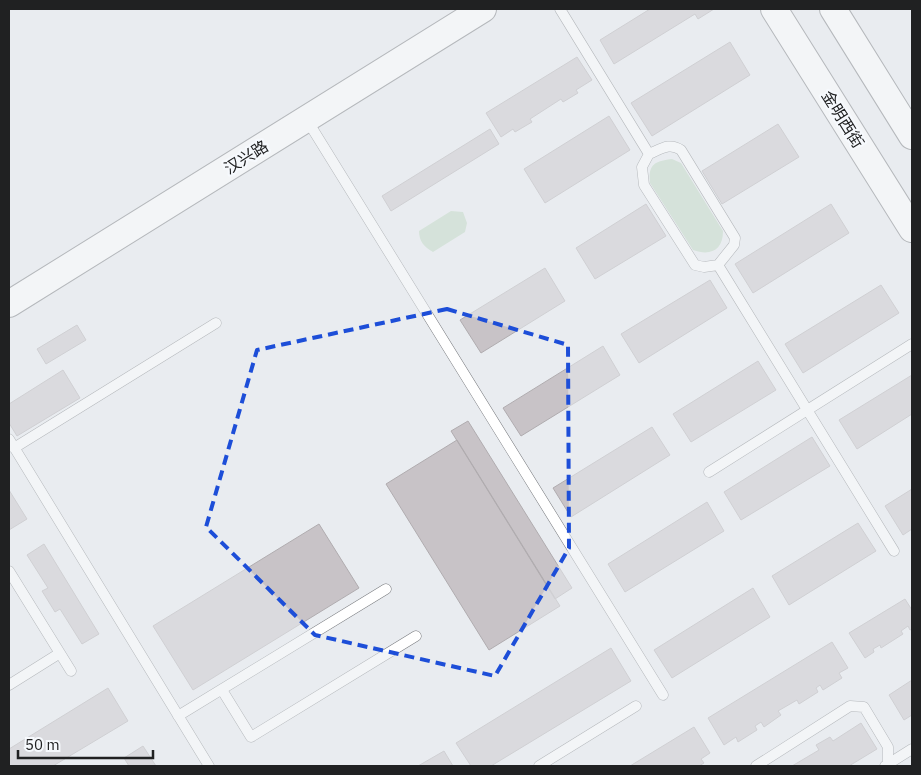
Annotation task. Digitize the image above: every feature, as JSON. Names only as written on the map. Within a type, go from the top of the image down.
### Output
[{"type":"street","name":"汉兴路","points":[[9,288],[457,9]]},
{"type":"street","name":"汉兴路","points":[[9,304],[483,9]]},
{"type":"street","name":"金明西街","points":[[774,9],[912,229]]},
{"type":"street","points":[[833,9],[912,136]]},
{"type":"lane","points":[[560,9],[650,154]]},
{"type":"lane","points":[[306,119],[663,695]]},
{"type":"lane","points":[[666,146],[676,146],[686,158],[735,238],[734,245],[718,265],[704,267],[695,265],[644,185],[642,167],[650,154],[666,146]]},
{"type":"lane","points":[[718,265],[894,551]]},
{"type":"lane","points":[[209,766],[11,443],[216,323]]},
{"type":"lane","points":[[709,472],[912,344]]},
{"type":"lane","points":[[9,571],[12,583],[71,671]]},
{"type":"lane","points":[[178,716],[386,589]]},
{"type":"lane","points":[[222,690],[251,737],[416,636]]},
{"type":"lane","points":[[9,685],[60,653]]},
{"type":"lane","points":[[539,766],[636,706]]},
{"type":"lane","points":[[756,766],[850,706],[864,706],[888,747],[886,766]]},
{"type":"lane","points":[[886,766],[912,749]]},
{"type":"highlighted area","points":[[447,309],[568,345],[569,548],[495,676],[315,635],[206,527],[257,350]]},
{"type":"green space","points":[[672,159],[681,163],[723,231],[721,243],[710,252],[693,250],[650,183],[650,172],[654,165],[657,162]]},
{"type":"green space","points":[[451,211],[463,212],[467,223],[465,232],[433,252],[423,243],[419,231]]},
{"type":"building","points":[[650,9],[714,9],[698,19],[695,14],[614,64],[600,40]]},
{"type":"building","points":[[730,42],[750,75],[652,136],[631,103]]},
{"type":"building","points":[[577,57],[592,80],[576,90],[578,93],[563,102],[561,99],[530,119],[532,122],[515,132],[513,129],[501,137],[486,113]]},
{"type":"building","points":[[609,116],[630,150],[545,203],[524,169]]},
{"type":"building","points":[[778,124],[799,157],[722,204],[702,171]]},
{"type":"building","points":[[490,129],[499,144],[391,211],[382,196]]},
{"type":"building","points":[[646,204],[666,236],[595,279],[576,248]]},
{"type":"building","points":[[831,204],[849,233],[753,293],[735,264]]},
{"type":"building","points":[[545,268],[565,301],[481,353],[460,320]]},
{"type":"building","points":[[710,280],[727,308],[639,363],[621,334]]},
{"type":"building","points":[[881,285],[899,313],[803,373],[785,344]]},
{"type":"building","points":[[77,325],[86,340],[46,364],[37,349]]},
{"type":"building","points":[[603,346],[620,375],[521,436],[503,408]]},
{"type":"building","points":[[758,361],[776,390],[691,442],[673,414]]},
{"type":"building","points":[[63,370],[80,398],[17,436],[9,423],[9,404]]},
{"type":"building","points":[[912,375],[912,414],[857,449],[839,420]]},
{"type":"building","points":[[468,421],[572,588],[555,599],[451,431]]},
{"type":"building","points":[[652,427],[670,455],[571,517],[553,488]]},
{"type":"building","points":[[812,437],[830,466],[741,520],[724,492]]},
{"type":"building","points":[[457,440],[560,606],[489,650],[386,484]]},
{"type":"building","points":[[912,489],[912,529],[903,535],[885,506]]},
{"type":"building","points":[[9,490],[27,519],[9,530]]},
{"type":"building","points":[[707,502],[724,531],[625,592],[608,564]]},
{"type":"building","points":[[858,523],[876,551],[789,605],[772,576]]},
{"type":"building","points":[[319,524],[359,588],[193,690],[153,626]]},
{"type":"building","points":[[44,544],[99,634],[82,644],[60,609],[55,612],[42,591],[48,588],[27,555]]},
{"type":"building","points":[[753,588],[770,617],[672,678],[654,650]]},
{"type":"building","points":[[905,599],[912,610],[912,629],[910,630],[908,626],[901,631],[903,634],[881,648],[880,645],[873,649],[874,652],[865,658],[849,633]]},
{"type":"building","points":[[832,642],[848,668],[839,673],[842,678],[823,690],[820,685],[816,688],[818,692],[799,704],[797,700],[778,711],[781,715],[764,727],[761,722],[755,726],[757,730],[738,742],[736,737],[724,745],[708,718]]},
{"type":"building","points":[[611,648],[631,681],[491,766],[471,766],[456,743]]},
{"type":"building","points":[[912,680],[912,715],[904,720],[889,695]]},
{"type":"building","points":[[108,688],[128,721],[53,766],[9,766],[9,749]]},
{"type":"building","points":[[861,723],[877,749],[849,766],[792,766],[819,750],[816,745],[830,737],[833,741]]},
{"type":"building","points":[[694,727],[710,753],[701,759],[704,763],[699,766],[630,766]]},
{"type":"building","points":[[143,746],[156,766],[129,766],[124,758]]},
{"type":"building","points":[[444,751],[453,766],[418,766]]}]
